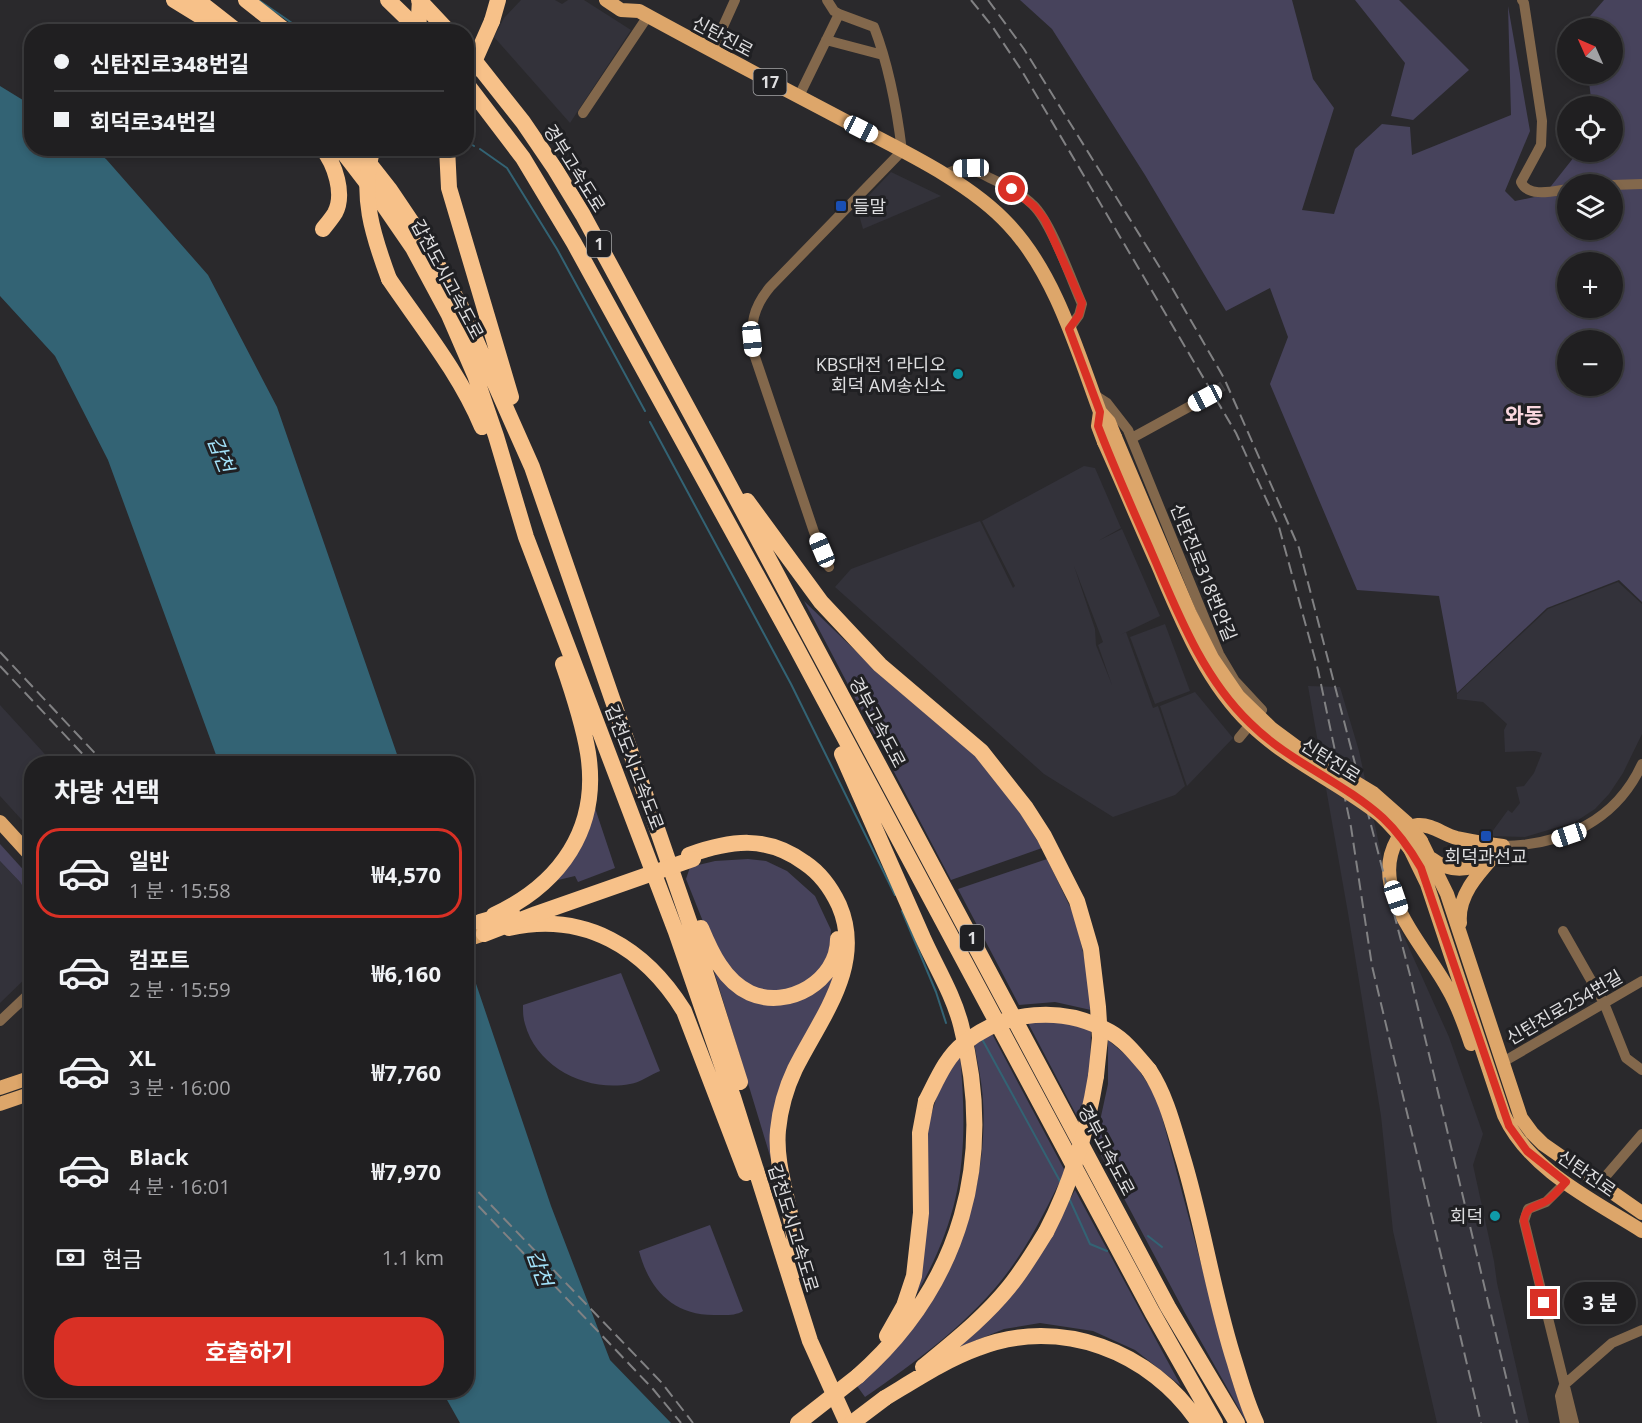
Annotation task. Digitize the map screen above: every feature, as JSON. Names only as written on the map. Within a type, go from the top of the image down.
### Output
[{"type":"highway","points":[[169,0],[198,24]]},
{"type":"highway","points":[[174,0],[210,24]]},
{"type":"highway","points":[[197,0],[228,24]]},
{"type":"highway","points":[[246,0],[277,24]]},
{"type":"highway","points":[[388,0],[411,24]]},
{"type":"highway","points":[[419,0],[419,24]]},
{"type":"highway","points":[[419,0],[442,24]]},
{"type":"highway","points":[[474,63],[492,21],[498,0]]},
{"type":"highway","name":"경부고속도로","points":[[474,60],[523,122],[560,178],[627,296],[1158,1288],[1237,1423]]},
{"type":"highway","name":"경부고속도로","points":[[474,92],[523,158],[548,198],[795,645],[1117,1247],[1215,1423]]},
{"type":"highway","points":[[323,229],[335,213],[339,199],[338,184],[326,156]]},
{"type":"highway","name":"갑천도시고속도로","points":[[346,156],[413,248],[449,315],[475,375],[526,537],[676,932],[733,1097],[810,1341],[847,1423]]},
{"type":"highway","name":"갑천도시고속도로","points":[[363,156],[390,190],[430,251],[461,307],[532,467],[690,924],[819,1337],[857,1423]]},
{"type":"highway","points":[[370,156],[367,201],[373,237],[389,279],[468,397],[512,495]]},
{"type":"highway","points":[[447,156],[449,188],[456,216],[532,467]]},
{"type":"highway","points":[[711,451],[821,602],[880,665],[981,751],[1026,808],[1044,836],[1077,901],[1091,949],[1100,1028],[1096,1076],[1090,1113],[1079,1155],[1058,1209],[1046,1232],[1009,1287],[986,1313],[966,1332],[852,1423]]},
{"type":"highway","points":[[477,927],[529,896],[563,863],[583,824],[589,794],[590,773],[584,730],[537,586],[526,537]]},
{"type":"highway","points":[[795,645],[919,930],[950,993],[961,1024],[976,1114],[974,1160],[963,1213],[949,1252],[933,1286],[893,1342],[858,1376],[798,1423]]},
{"type":"highway","points":[[641,785],[707,943],[722,970],[736,984],[750,993],[767,998],[786,997],[805,991],[828,971],[838,944],[836,916],[817,883],[798,866],[787,858],[748,850],[691,857]]},
{"type":"highway","points":[[477,927],[536,914],[691,857],[714,845],[737,842],[758,843],[788,851],[813,868],[823,878],[837,900],[847,930],[848,946],[842,978],[794,1070],[785,1095],[778,1130],[779,1162],[793,1226],[798,1270]]},
{"type":"highway","points":[[477,927],[552,924],[588,930],[620,944],[642,959],[670,988],[684,1011],[796,1299]]},
{"type":"highway","points":[[858,1376],[886,1337],[904,1306],[914,1276],[921,1213],[920,1133],[926,1101],[943,1068],[962,1044],[992,1026],[1017,1016],[1040,1014],[1065,1016],[1111,1033],[1131,1049],[1161,1088],[1187,1171],[1224,1327],[1256,1423]]},
{"type":"highway","points":[[885,1398],[929,1372],[978,1348],[1008,1339],[1040,1335],[1098,1345],[1132,1359],[1156,1376],[1183,1402],[1199,1423]]},
{"type":"main road","name":"신탄진로","points":[[606,0],[621,10],[640,9],[712,51],[902,151],[981,199],[1009,225],[1029,250],[1047,280],[1069,329],[1100,412],[1098,426],[1110,440],[1180,618],[1213,678],[1232,704],[1267,739],[1354,796],[1432,859],[1460,931],[1521,1118],[1544,1144],[1642,1213]]},
{"type":"main road","points":[[0,822],[24,848]]},
{"type":"main road","points":[[1503,846],[1455,837],[1430,827],[1412,826],[1400,836],[1394,846],[1389,864],[1389,879],[1403,918],[1448,989],[1489,1091],[1504,1115]]},
{"type":"main road","name":"신탄진로","points":[[1416,845],[1504,1115],[1515,1137],[1527,1151],[1566,1182],[1642,1232]]},
{"type":"main road","points":[[1432,859],[1446,868],[1468,869],[1478,866],[1503,846]]},
{"type":"main road","points":[[1460,931],[1459,916],[1467,889],[1503,846]]},
{"type":"main road","points":[[0,1088],[24,1080]]},
{"type":"main road","points":[[0,1104],[24,1096]]},
{"type":"street","points":[[712,51],[735,0]]},
{"type":"street","points":[[827,0],[834,11],[839,14],[874,27],[899,123],[902,151],[770,287],[758,302],[751,327],[753,351],[814,532],[829,567]]},
{"type":"street","points":[[1522,0],[1542,121],[1541,145],[1521,182],[1523,187],[1531,191],[1557,191]]},
{"type":"street","points":[[584,113],[640,9]]},
{"type":"street","points":[[799,96],[839,14]]},
{"type":"street","points":[[826,40],[883,55]]},
{"type":"street","points":[[944,175],[956,168],[971,168],[1012,189],[1034,206],[1045,220],[1082,303],[1079,315],[1069,329]]},
{"type":"street","points":[[1623,185],[1642,184]]},
{"type":"street","name":"신탄진로318번안길","points":[[1093,394],[1107,403],[1130,434],[1219,654],[1235,681],[1262,710],[1239,738]]},
{"type":"street","points":[[1130,434],[1205,398]]},
{"type":"street","points":[[1503,846],[1557,840],[1590,823],[1626,790],[1642,764]]},
{"type":"street","points":[[1563,931],[1604,1003],[1626,1058],[1642,1070]]},
{"type":"street","name":"신탄진로254번길","points":[[1503,1062],[1642,981]]},
{"type":"street","points":[[0,1021],[24,999]]},
{"type":"street","points":[[1599,1184],[1642,1134]]},
{"type":"street","points":[[1566,1182],[1545,1202],[1528,1209],[1524,1221],[1574,1423]]},
{"type":"street","points":[[1565,1423],[1560,1396],[1564,1385],[1612,1343],[1642,1330]]},
{"type":"shaded area","points":[[521,0],[555,0],[562,4],[568,0],[584,0],[631,30],[570,123],[494,37],[504,18]]},
{"type":"shaded area","points":[[1020,0],[1292,0],[1313,79],[1334,108],[1302,210],[1334,214],[1355,149],[1382,124],[1410,127],[1412,155],[1511,115],[1508,6],[1530,131],[1505,191],[1515,201],[1544,195],[1557,179],[1557,240],[1623,240],[1623,174],[1561,174],[1570,162],[1623,162],[1623,96],[1591,96],[1589,84],[1623,84],[1623,18],[1588,18],[1604,0],[1642,0],[1642,602],[1619,580],[1547,608],[1457,693],[1439,596],[1357,590],[1270,384],[1288,337],[1270,288],[1226,311],[1145,175],[1052,29]]},
{"type":"shaded area","points":[[1355,0],[1399,0],[1469,70],[1413,120],[1391,116],[1405,63]]},
{"type":"shaded area","points":[[891,172],[941,196],[863,229],[857,208]]},
{"type":"shaded area","points":[[1084,466],[1095,468],[1121,528],[1098,541],[1122,529],[1160,616],[1126,632],[1153,708],[1158,706],[1185,786],[1175,795],[1113,817],[1044,774],[835,587],[851,569],[980,521],[1013,588],[1015,586],[982,521]],"holes":[[[1074,566],[1103,642],[1098,645],[1112,685],[1096,645],[1095,629]]]},
{"type":"shaded area","points":[[1618,582],[1642,604],[1642,734],[1623,773],[1609,794],[1595,809],[1575,822],[1525,837],[1489,836],[1508,810],[1512,813],[1520,803],[1516,787],[1524,786],[1534,773],[1542,753],[1535,751],[1505,752],[1504,730],[1507,724],[1483,702],[1457,699],[1457,694],[1548,609]]},
{"type":"shaded area","points":[[804,601],[888,682],[975,755],[1005,789],[1042,848],[951,880]]},
{"type":"shaded area","points":[[1165,624],[1190,691],[1155,704],[1130,637]]},
{"type":"shaded area","points":[[1308,686],[1340,687],[1359,751],[1385,872],[1401,930],[1449,1037],[1483,1134],[1473,1165],[1529,1423],[1437,1423],[1393,1231],[1381,1116]]},
{"type":"shaded area","points":[[1195,692],[1233,738],[1187,786],[1160,706]]},
{"type":"shaded area","points":[[0,705],[47,756],[24,756],[24,822],[0,796]]},
{"type":"shaded area","points":[[594,805],[615,868],[578,882],[575,876],[554,881]]},
{"type":"shaded area","points":[[0,844],[24,870],[24,889],[20,882],[0,861]]},
{"type":"shaded area","points":[[748,859],[766,861],[787,871],[815,896],[831,930],[829,957],[815,980],[792,993],[763,993],[739,982],[710,939],[686,879],[690,867],[715,861]]},
{"type":"shaded area","points":[[1047,859],[1075,917],[1088,974],[1091,1010],[1055,1002],[1019,1005],[958,889]]},
{"type":"shaded area","points":[[0,861],[24,888],[24,980],[0,1003]]},
{"type":"shaded area","points":[[711,961],[767,999],[828,972],[836,977],[787,1071],[774,1169]]},
{"type":"shaded area","points":[[621,973],[660,1071],[634,1083],[614,1086],[581,1080],[566,1074],[540,1053],[531,1040],[524,1022],[523,1005]]},
{"type":"shaded area","points":[[1049,1020],[1091,1029],[1090,1075],[1080,1122],[1027,1021]]},
{"type":"shaded area","points":[[990,1030],[1065,1171],[1024,1248],[985,1299],[967,1318],[927,1352],[865,1397],[857,1386],[896,1347],[933,1299],[947,1274],[969,1217],[981,1158],[983,1129],[981,1079],[974,1042]]},
{"type":"shaded area","points":[[1108,1040],[1133,1061],[1157,1098],[1233,1384],[1247,1423],[1185,1313],[1095,1144],[1108,1084]]},
{"type":"shaded area","points":[[960,1055],[963,1123],[958,1184],[952,1213],[942,1242],[911,1303],[929,1122],[940,1086]]},
{"type":"shaded area","points":[[1075,1190],[1181,1386],[1135,1350],[1093,1331],[1040,1323],[1004,1329],[955,1349],[1047,1243]]},
{"type":"shaded area","points":[[710,1225],[743,1311],[737,1314],[701,1314],[675,1305],[656,1288],[643,1265],[639,1251]]},
{"type":"water","name":"갑천","points":[[0,86],[24,101],[24,156],[102,156],[208,275],[277,407],[398,756],[216,756],[108,460],[55,356],[0,296]]},
{"type":"water","name":"갑천","points":[[474,978],[551,1206],[610,1360],[671,1423],[460,1423],[446,1398],[474,1398]]},
{"type":"waterway","points":[[260,1],[293,24]]},
{"type":"waterway","points":[[480,149],[507,168],[557,249],[645,411]]},
{"type":"waterway","points":[[650,422],[791,684],[895,895]]},
{"type":"waterway","points":[[902,911],[936,992],[946,1023]]},
{"type":"waterway","points":[[982,1039],[1061,1183]]},
{"type":"waterway","points":[[1069,1198],[1090,1244],[1107,1251]]},
{"type":"waterway","points":[[1148,1236],[1162,1247]]},
{"type":"tunnel","points":[[1205,398],[1223,386]]},
{"type":"railway","points":[[971,0],[992,26],[1022,71],[1236,433],[1279,527],[1318,670],[1351,827],[1372,966],[1481,1423]]},
{"type":"railway","points":[[988,0],[1024,49],[1167,279],[1224,378],[1299,548],[1411,979],[1517,1423]]},
{"type":"railway","points":[[0,652],[98,756]]},
{"type":"railway","points":[[0,666],[84,756]]},
{"type":"railway","points":[[474,1187],[662,1383],[693,1423]]},
{"type":"railway","points":[[474,1201],[653,1389],[681,1423]]},
{"type":"place","name":"들말","points":[[841,206]]},
{"type":"place","name":"KBS대전 1라디오 회덕 AM송신소","points":[[958,374]]},
{"type":"place","name":"회덕과선교","points":[[1486,836]]},
{"type":"place","name":"회덕","points":[[1495,1216]]},
{"type":"district","name":"와동","points":[[1524,415]]},
{"type":"route","points":[[1012,189],[1034,206],[1045,220],[1082,303],[1079,315],[1069,329],[1100,412],[1098,426],[1180,618],[1213,678],[1232,704],[1267,739],[1354,796],[1381,817],[1410,849],[1421,868],[1509,1126],[1527,1151],[1566,1182],[1545,1202],[1528,1209],[1525,1214],[1524,1221],[1544,1303]]}]
